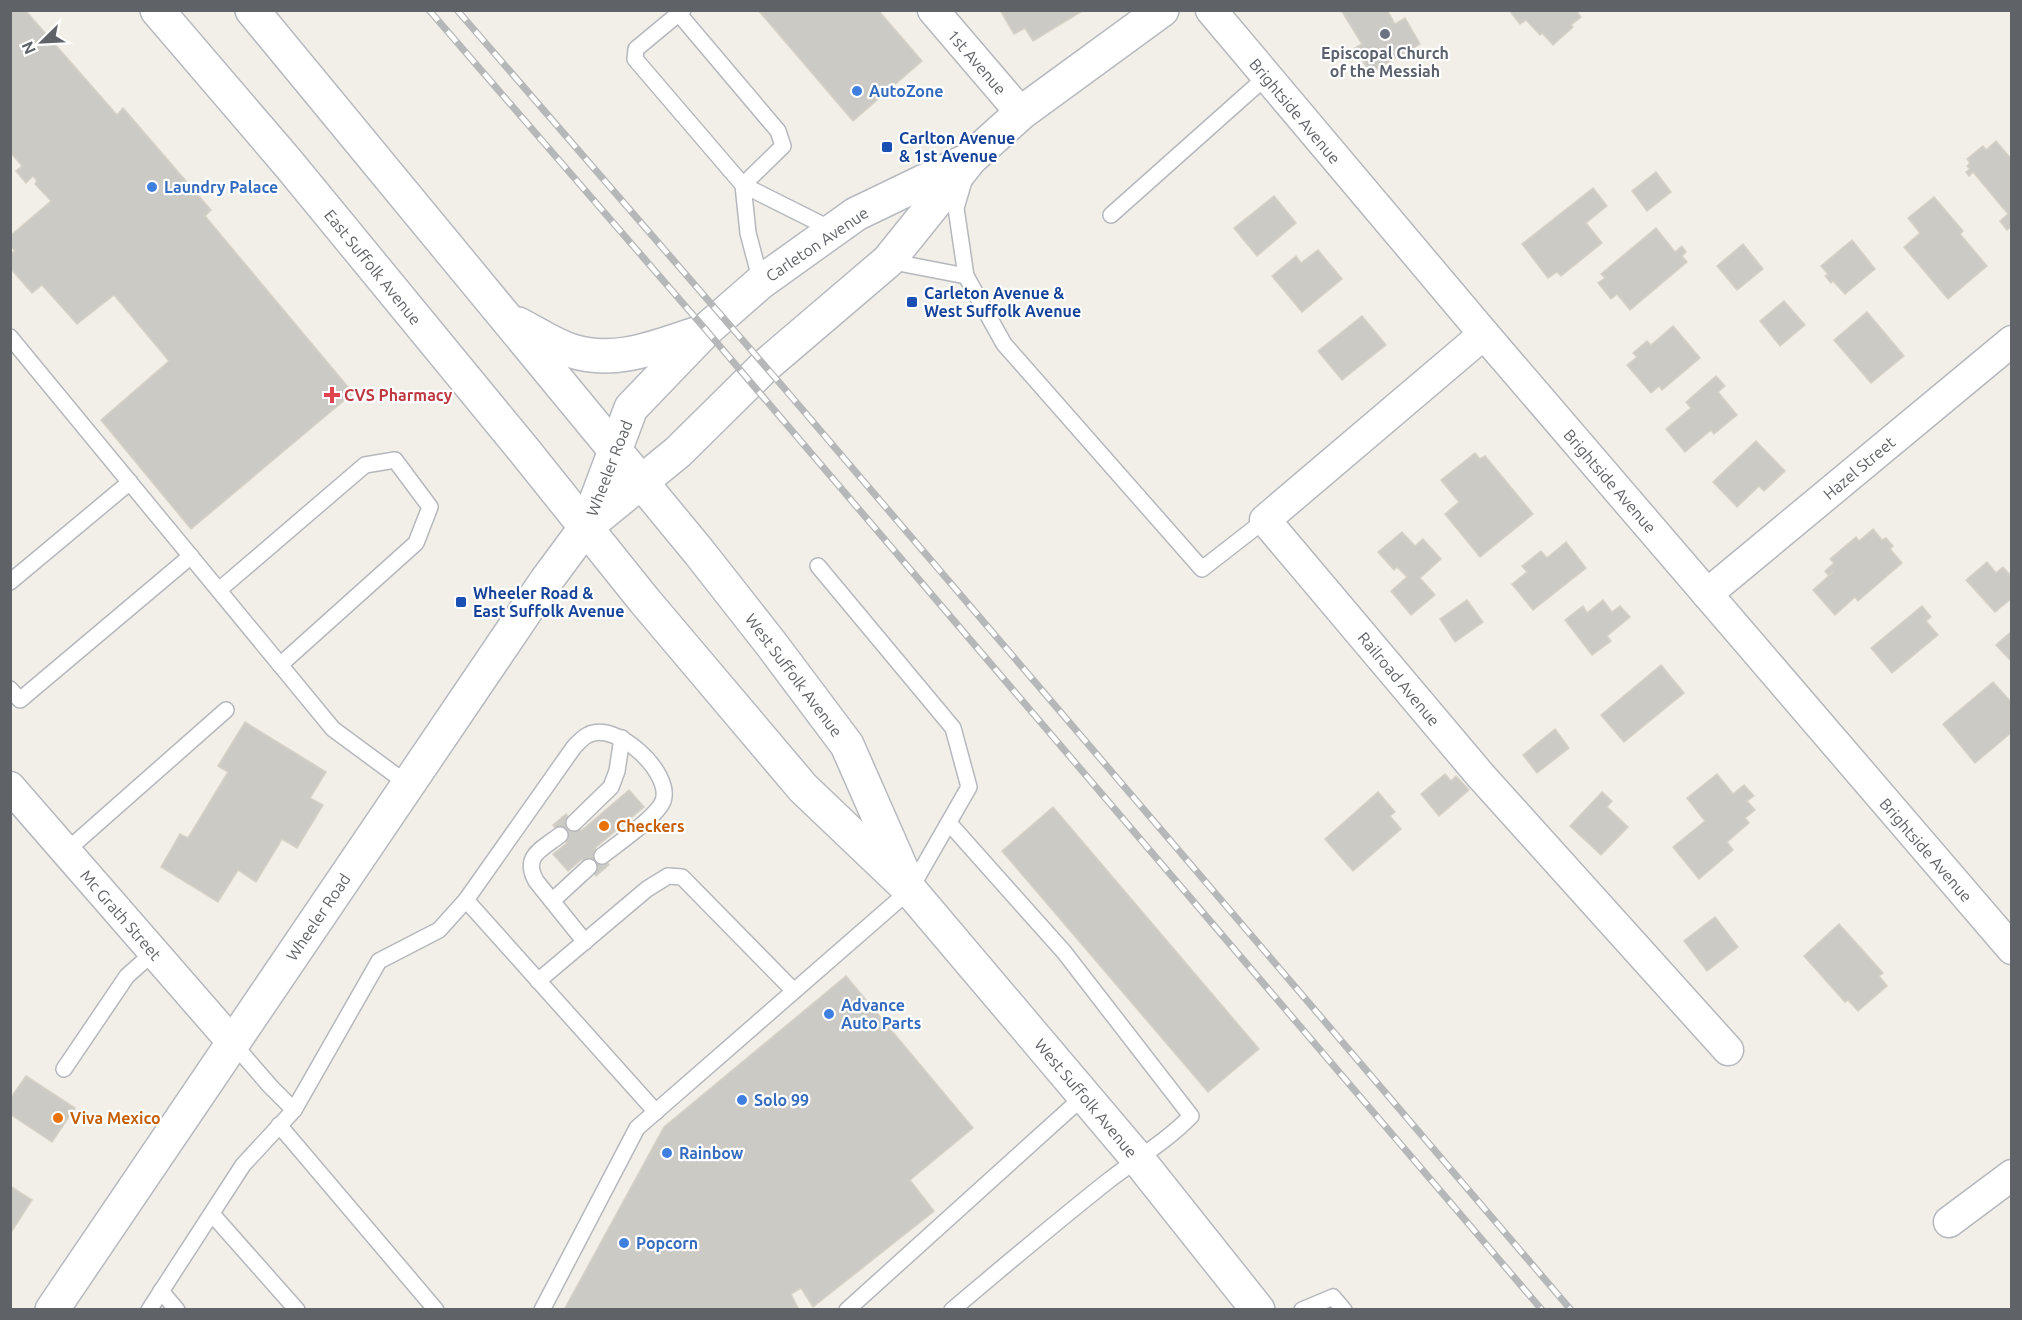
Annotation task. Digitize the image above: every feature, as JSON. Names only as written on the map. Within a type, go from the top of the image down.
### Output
[{"type":"main road","name":"East Suffolk Avenue","points":[[157,10],[295,172],[586,527]]},
{"type":"main road","points":[[252,10],[642,482]]},
{"type":"main road","name":"Carleton Avenue","points":[[748,381],[888,261],[971,158],[1021,113],[1162,10]]},
{"type":"main road","name":"Carleton Avenue","points":[[706,330],[761,282],[856,214],[971,158]]},
{"type":"main road","points":[[501,314],[554,344],[571,351],[602,357],[635,353],[706,330]]},
{"type":"main road","name":"Wheeler Road","points":[[586,527],[631,408],[706,330]]},
{"type":"main road","name":"Wheeler Road","points":[[57,1307],[232,1042],[546,581],[586,527],[678,452],[748,381]]},
{"type":"main road","name":"West Suffolk Avenue","points":[[642,482],[699,552],[847,745],[910,890]]},
{"type":"main road","name":"West Suffolk Avenue","points":[[586,527],[644,600],[803,788],[910,890],[1137,1158],[1258,1310]]},
{"type":"street","name":"1st Avenue","points":[[933,10],[1021,113]]},
{"type":"street","name":"Brightside Avenue","points":[[1211,10],[1484,334],[2012,949]]},
{"type":"street","points":[[1265,520],[1484,334]]},
{"type":"street","name":"Hazel Street","points":[[1707,594],[2012,341]]},
{"type":"street","name":"Railroad Avenue","points":[[1265,520],[1481,776],[1728,1050]]},
{"type":"street","name":"Mc Grath Street","points":[[10,787],[232,1042]]},
{"type":"street","points":[[1949,1222],[2012,1174]]},
{"type":"lane","points":[[743,185],[783,146],[778,131],[681,12],[636,49],[635,59],[743,185],[833,230]]},
{"type":"lane","points":[[1111,215],[1266,77]]},
{"type":"lane","points":[[971,158],[956,208],[966,276],[1004,344],[1202,569],[1265,520]]},
{"type":"lane","points":[[743,185],[748,233],[761,282]]},
{"type":"lane","points":[[888,261],[966,276]]},
{"type":"lane","points":[[10,337],[333,729],[409,785]]},
{"type":"lane","points":[[219,590],[364,465],[394,460],[430,507],[416,543],[280,664]]},
{"type":"lane","points":[[10,582],[130,482]]},
{"type":"lane","points":[[10,689],[20,700],[191,556]]},
{"type":"lane","points":[[542,1310],[637,1128],[910,890],[969,787],[953,728],[818,566]]},
{"type":"lane","points":[[65,852],[226,710]]},
{"type":"lane","points":[[149,1310],[243,1165],[294,1110],[379,961],[439,930],[466,900],[574,747],[589,734],[605,732],[622,738],[641,752],[657,772],[665,788],[663,801],[655,813],[602,856]]},
{"type":"lane","points":[[574,823],[611,787],[617,771],[622,738]]},
{"type":"lane","points":[[949,823],[1064,952],[1191,1116],[1175,1133],[1137,1158],[952,1310]]},
{"type":"lane","points":[[560,835],[536,854],[530,862],[530,871],[585,942]]},
{"type":"lane","points":[[552,901],[589,867]]},
{"type":"lane","points":[[538,981],[646,890],[668,876],[682,877],[794,991]]},
{"type":"lane","points":[[466,900],[656,1112]]},
{"type":"lane","points":[[64,1069],[127,976],[154,952]]},
{"type":"lane","points":[[232,1042],[294,1110]]},
{"type":"lane","points":[[847,1310],[1084,1096]]},
{"type":"lane","points":[[279,1125],[436,1310]]},
{"type":"lane","points":[[212,1214],[297,1310]]},
{"type":"lane","points":[[161,1291],[177,1310]]},
{"type":"lane","points":[[1302,1310],[1333,1298],[1344,1310]]},
{"type":"building","points":[[10,10],[25,10],[117,115],[123,108],[211,210],[205,216],[353,393],[191,529],[101,420],[169,361],[114,295],[77,324],[42,285],[32,293],[10,268],[10,254],[15,251],[10,245],[10,236],[51,201],[35,184],[37,181],[33,176],[26,183],[16,171],[22,166],[10,152]]},
{"type":"building","name":"AutoZone","points":[[758,10],[878,10],[922,61],[853,121]]},
{"type":"building","points":[[1000,10],[1084,10],[1033,41],[1025,28],[1014,34]]},
{"type":"building","name":"Episcopal Church of the Messiah","points":[[1341,10],[1387,10],[1395,24],[1405,18],[1420,44],[1370,73],[1355,48],[1362,44]]},
{"type":"building","points":[[1513,10],[1576,10],[1581,17],[1553,45],[1526,20],[1520,24],[1511,13]]},
{"type":"building","points":[[1996,141],[2012,160],[2012,226],[2007,230],[2000,221],[2008,214],[1973,172],[1969,176],[1966,172],[1970,169],[1967,166],[1970,163],[1967,159],[1983,146],[1986,150]]},
{"type":"building","points":[[1656,172],[1671,192],[1647,211],[1632,191]]},
{"type":"building","points":[[1593,188],[1607,206],[1586,223],[1602,243],[1561,276],[1557,272],[1548,278],[1522,244]]},
{"type":"building","points":[[1274,196],[1296,223],[1257,256],[1234,228]]},
{"type":"building","points":[[1934,197],[1963,231],[1960,234],[1987,266],[1948,299],[1904,247],[1920,233],[1908,218]]},
{"type":"building","points":[[1656,228],[1675,252],[1682,246],[1686,252],[1682,256],[1687,262],[1630,310],[1617,294],[1611,299],[1598,283],[1605,278],[1601,274]]},
{"type":"building","points":[[1852,240],[1875,269],[1845,294],[1825,276],[1828,274],[1821,266]]},
{"type":"building","points":[[1743,244],[1763,269],[1737,290],[1717,266]]},
{"type":"building","points":[[1318,250],[1342,279],[1302,312],[1272,276],[1296,256],[1301,263]]},
{"type":"building","points":[[1784,301],[1805,325],[1780,346],[1760,321]]},
{"type":"building","points":[[1867,312],[1904,356],[1871,383],[1834,340]]},
{"type":"building","points":[[1362,316],[1386,345],[1342,380],[1318,351]]},
{"type":"building","points":[[1673,326],[1700,358],[1662,390],[1659,386],[1651,393],[1627,365],[1637,357],[1633,353],[1647,341],[1651,345]]},
{"type":"building","points":[[1716,376],[1725,386],[1718,392],[1737,415],[1714,434],[1711,430],[1685,452],[1666,429],[1691,408],[1686,402]]},
{"type":"building","points":[[1756,441],[1785,471],[1764,491],[1759,486],[1737,507],[1713,482]]},
{"type":"building","points":[[1475,453],[1480,459],[1485,456],[1533,514],[1480,557],[1445,514],[1459,502],[1441,480]]},
{"type":"building","points":[[1873,529],[1882,540],[1886,538],[1893,546],[1890,549],[1902,563],[1858,601],[1855,597],[1835,615],[1813,590],[1833,572],[1828,575],[1825,571],[1834,563],[1830,559],[1856,537],[1859,541]]},
{"type":"building","points":[[1402,532],[1415,546],[1423,539],[1441,559],[1420,578],[1435,595],[1411,615],[1391,591],[1407,577],[1397,567],[1394,570],[1378,552]]},
{"type":"building","points":[[1566,542],[1586,568],[1533,610],[1512,584],[1527,572],[1522,566],[1541,551],[1547,558]]},
{"type":"building","points":[[1987,562],[1996,573],[2003,567],[2012,577],[2012,598],[1995,612],[1966,580]]},
{"type":"building","points":[[1467,600],[1483,622],[1455,642],[1440,619]]},
{"type":"building","points":[[1603,600],[1612,612],[1620,606],[1630,617],[1607,636],[1611,641],[1592,655],[1565,620],[1583,606],[1587,613]]},
{"type":"building","points":[[1922,606],[1931,617],[1926,621],[1938,635],[1892,673],[1871,648]]},
{"type":"building","points":[[2012,631],[2012,662],[1996,645]]},
{"type":"building","points":[[1661,665],[1684,693],[1624,742],[1601,715]]},
{"type":"building","points":[[1993,682],[2012,703],[2012,732],[1975,763],[1943,724]]},
{"type":"building","points":[[245,722],[326,772],[310,798],[323,805],[297,848],[282,839],[256,882],[238,870],[218,902],[161,867],[180,834],[188,838],[228,772],[218,766]]},
{"type":"building","points":[[1555,729],[1569,748],[1537,773],[1523,755]]},
{"type":"building","points":[[1445,774],[1451,781],[1456,776],[1469,790],[1439,816],[1421,794]]},
{"type":"building","points":[[1717,774],[1733,794],[1744,785],[1754,796],[1747,801],[1755,810],[1745,818],[1749,823],[1727,842],[1733,850],[1699,879],[1673,847],[1705,821],[1687,798]]},
{"type":"building","points":[[629,790],[644,807],[595,848],[609,865],[596,876],[582,859],[568,871],[553,854],[567,843],[553,825],[566,814],[581,831]]},
{"type":"building","points":[[1378,792],[1395,812],[1390,816],[1401,829],[1353,871],[1325,839]]},
{"type":"building","points":[[1602,792],[1612,801],[1607,807],[1628,827],[1601,855],[1570,826]]},
{"type":"building","points":[[1053,807],[1259,1049],[1208,1092],[1002,851]]},
{"type":"building","points":[[1715,917],[1738,947],[1707,971],[1684,941]]},
{"type":"building","points":[[1839,924],[1883,973],[1879,976],[1887,986],[1858,1011],[1848,1000],[1845,1002],[1804,956]]},
{"type":"building","points":[[846,976],[973,1128],[910,1180],[934,1211],[813,1307],[801,1288],[791,1294],[799,1310],[564,1310],[664,1127]]},
{"type":"building","points":[[26,1076],[75,1108],[52,1142],[10,1114],[10,1099]]},
{"type":"building","points":[[10,1186],[32,1200],[10,1234]]},
{"type":"railway","points":[[429,10],[706,330],[1542,1310]]},
{"type":"railway","points":[[457,10],[784,388],[1571,1310]]},
{"type":"place","name":"Episcopal Church of the Messiah","points":[[1385,34]]},
{"type":"place","name":"AutoZone","points":[[857,91]]},
{"type":"place","name":"Carlton Avenue & 1st Avenue","points":[[887,147]]},
{"type":"place","name":"Laundry Palace","points":[[152,187]]},
{"type":"place","name":"Carleton Avenue & West Suffolk Avenue","points":[[912,302]]},
{"type":"place","name":"CVS Pharmacy","points":[[332,395]]},
{"type":"place","name":"Wheeler Road & East Suffolk Avenue","points":[[461,602]]},
{"type":"place","name":"Checkers","points":[[604,826]]},
{"type":"place","name":"Advance Auto Parts","points":[[829,1014]]},
{"type":"place","name":"Solo 99","points":[[742,1100]]},
{"type":"place","name":"Viva Mexico","points":[[58,1118]]},
{"type":"place","name":"Rainbow","points":[[667,1153]]},
{"type":"place","name":"Popcorn","points":[[624,1243]]}]
